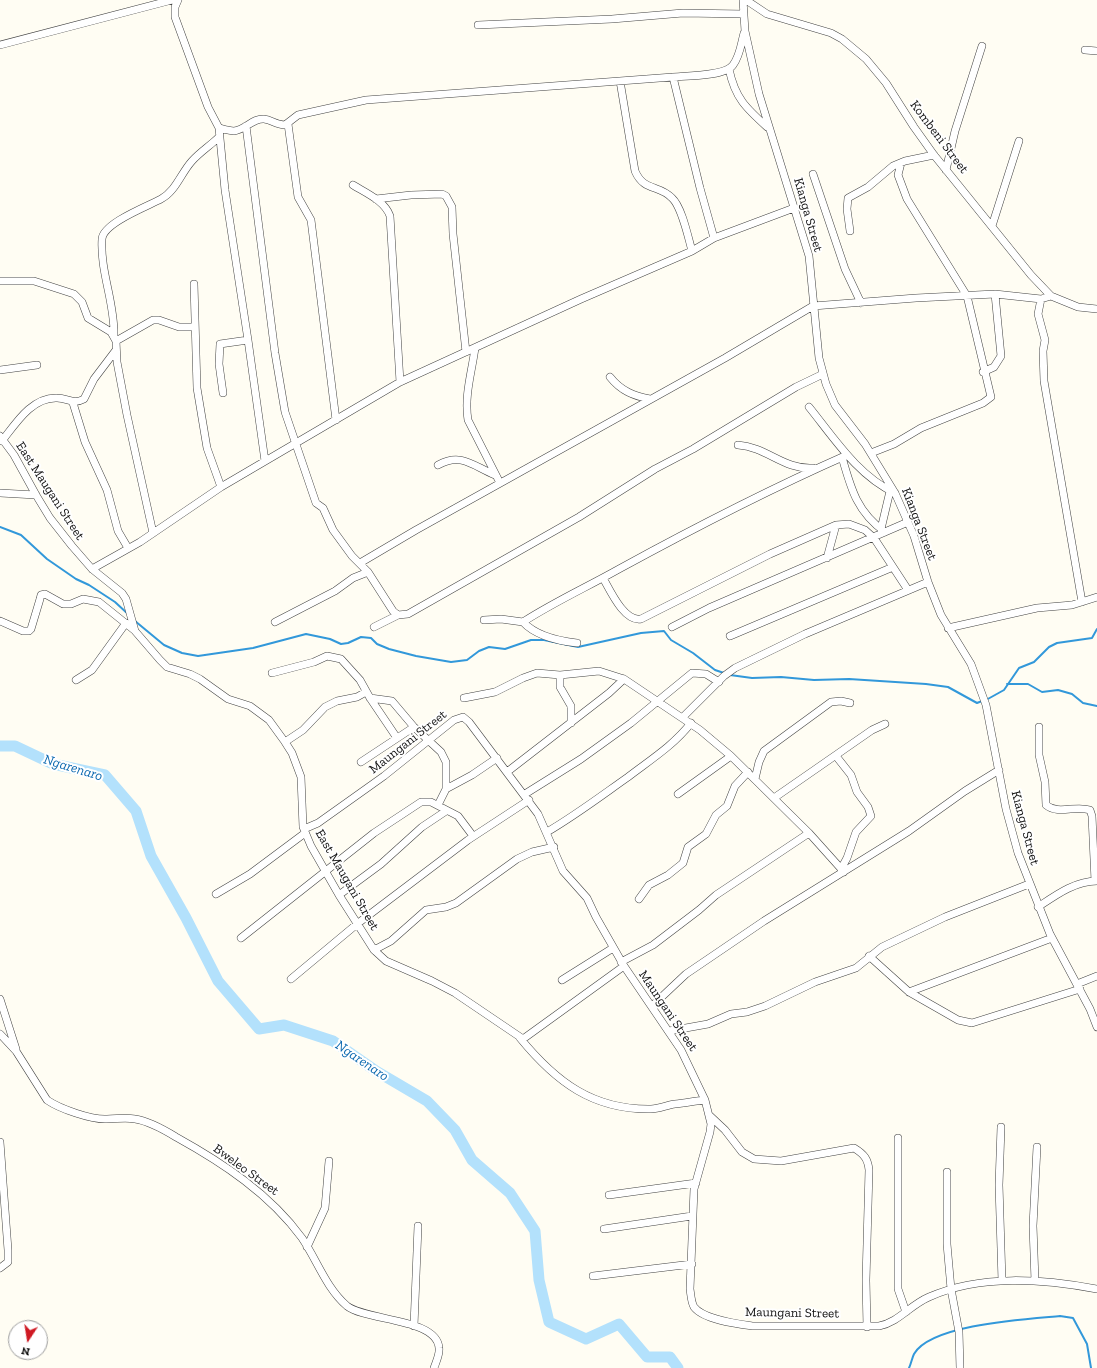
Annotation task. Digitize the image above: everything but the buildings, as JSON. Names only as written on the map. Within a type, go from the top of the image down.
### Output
[{"type":"street","points":[[0,45],[172,0]]},
{"type":"street","points":[[178,0],[175,7],[174,17],[208,107],[219,128],[229,222],[248,340],[265,461]]},
{"type":"street","name":"Kianga Street","points":[[743,0],[745,31],[768,127],[809,256],[813,306],[823,374],[835,405],[871,453],[893,492],[908,522],[928,582],[948,628],[971,664],[977,678],[986,705],[988,723],[1006,808],[1018,853],[1038,907],[1052,938],[1097,1027]]},
{"type":"street","name":"Kombeni Street","points":[[746,0],[767,14],[820,28],[842,39],[851,46],[877,71],[914,127],[946,170],[1031,275],[1051,296],[1078,307],[1097,309]]},
{"type":"street","points":[[478,25],[640,17],[683,12],[744,14]]},
{"type":"street","points":[[745,31],[738,55],[729,70],[732,85],[739,99],[768,127]]},
{"type":"street","points":[[946,170],[955,131],[982,46]]},
{"type":"street","points":[[1085,50],[1097,51]]},
{"type":"street","points":[[219,128],[234,131],[259,119],[264,119],[275,124],[288,124],[298,115],[305,112],[366,100],[673,77],[729,70]]},
{"type":"street","points":[[673,77],[700,188],[714,238]]},
{"type":"street","points":[[620,81],[636,171],[639,180],[645,185],[664,192],[673,198],[692,251]]},
{"type":"street","points":[[288,124],[298,197],[312,220],[336,420]]},
{"type":"street","points":[[246,126],[275,353],[285,412],[316,502],[323,508],[333,530],[352,556],[368,572],[393,611],[398,615]]},
{"type":"street","points":[[153,533],[127,415],[116,350],[114,321],[104,266],[102,237],[109,226],[167,194],[191,162],[220,137]]},
{"type":"street","points":[[992,226],[1019,141]]},
{"type":"street","points":[[850,231],[847,209],[848,198],[868,187],[893,166],[901,162],[934,154]]},
{"type":"street","points":[[871,453],[894,444],[921,428],[988,401],[991,397],[983,372],[967,296],[907,199],[898,175],[901,162]]},
{"type":"street","points":[[813,174],[845,269],[861,303]]},
{"type":"street","points":[[353,185],[376,199],[385,207],[390,216],[400,382]]},
{"type":"street","points":[[376,199],[411,194],[442,194],[450,201],[452,207],[453,234],[466,352]]},
{"type":"street","points":[[92,569],[153,533],[221,487],[400,382],[581,299],[692,251],[714,238],[794,208]]},
{"type":"street","points":[[0,281],[34,281],[74,294],[82,302],[88,318],[108,329],[115,339]]},
{"type":"street","points":[[194,284],[197,388],[207,448],[221,487]]},
{"type":"street","points":[[360,563],[813,306],[916,298],[995,294],[1041,299],[1051,296]]},
{"type":"street","points":[[983,372],[994,367],[1001,356],[995,294]]},
{"type":"street","points":[[1041,299],[1038,314],[1046,340],[1043,350],[1044,381],[1082,602]]},
{"type":"street","points":[[115,339],[153,320],[159,320],[179,327],[195,327]]},
{"type":"street","points":[[223,393],[219,364],[220,344],[248,340]]},
{"type":"street","points":[[475,348],[466,399],[466,410],[468,420],[500,483]]},
{"type":"street","points":[[73,403],[84,399],[94,379],[116,350]]},
{"type":"street","points":[[0,370],[38,365]]},
{"type":"street","points":[[374,627],[398,615],[408,614],[579,517],[655,469],[693,449],[796,386],[823,374]]},
{"type":"street","points":[[610,378],[622,390],[631,395],[650,399]]},
{"type":"street","points":[[1,439],[37,403],[47,399],[58,398],[66,399],[73,403],[85,442],[107,490],[118,532],[128,548]]},
{"type":"street","points":[[809,407],[845,456],[876,483],[893,492],[883,531]]},
{"type":"street","name":"East Maugani Street","points":[[1,439],[14,455],[36,496],[72,546],[92,569],[122,593],[126,599],[135,630],[167,667],[190,674],[228,699],[250,706],[269,720],[292,753],[301,777],[305,831],[339,895],[374,950],[386,961],[432,980],[503,1024],[520,1038],[547,1068],[565,1084],[604,1104],[653,1109],[705,1100]]},
{"type":"street","points":[[738,445],[760,449],[787,464],[805,469],[817,468]]},
{"type":"street","points":[[523,622],[544,608],[735,508],[845,456]]},
{"type":"street","points":[[845,456],[859,507],[869,520],[883,531]]},
{"type":"street","points":[[438,465],[447,460],[460,459],[495,475]]},
{"type":"street","points":[[0,493],[36,496]]},
{"type":"street","points":[[672,627],[709,608],[874,538],[883,531],[908,522]]},
{"type":"street","points":[[603,578],[617,602],[626,613],[634,619],[641,619],[770,554],[836,525],[856,525],[866,530],[874,538],[908,590]]},
{"type":"street","points":[[827,558],[836,525]]},
{"type":"street","points":[[730,636],[893,567]]},
{"type":"street","points":[[275,622],[335,591],[353,578],[368,572]]},
{"type":"street","points":[[682,718],[735,668],[928,582]]},
{"type":"street","points":[[0,621],[18,629],[29,631],[41,595],[45,594],[63,604],[71,604],[83,599],[99,602],[135,630]]},
{"type":"street","points":[[948,628],[1037,608],[1072,605],[1097,597]]},
{"type":"street","points":[[484,620],[501,619],[523,622],[529,628],[546,636],[564,641],[577,642]]},
{"type":"street","points":[[76,680],[92,670],[126,623]]},
{"type":"street","points":[[272,673],[314,662],[327,656],[341,659],[352,670],[397,738]]},
{"type":"street","points":[[464,698],[495,692],[523,678],[537,673],[560,675],[599,671],[624,679],[691,723],[731,756],[809,833],[842,870]]},
{"type":"street","points":[[291,979],[357,924],[473,836],[658,702],[692,673],[706,674],[719,682]]},
{"type":"street","points":[[560,675],[560,687],[571,706],[571,723]]},
{"type":"street","points":[[508,772],[624,679]]},
{"type":"street","points":[[285,742],[303,730],[325,707],[337,701],[368,695],[392,701],[414,727],[444,756],[446,767],[446,789],[438,805]]},
{"type":"street","points":[[755,779],[759,762],[764,751],[831,702],[841,701],[850,704]]},
{"type":"street","name":"Maungani Street","points":[[216,894],[250,874],[305,831],[336,811],[384,776],[454,720],[462,717],[469,722],[527,797],[547,832],[564,871],[587,898],[622,964],[681,1050],[705,1100],[709,1114],[710,1132],[696,1183],[692,1216],[691,1300],[695,1308],[710,1316],[736,1324],[753,1326],[867,1327],[889,1324],[929,1297],[968,1284],[1002,1281],[1035,1281],[1066,1283],[1097,1289]]},
{"type":"street","points":[[547,832],[600,798],[667,748],[680,738],[691,723]]},
{"type":"street","points":[[774,798],[872,730],[885,724]]},
{"type":"street","points":[[360,762],[414,727]]},
{"type":"street","points":[[1038,907],[1057,894],[1076,885],[1096,881],[1092,816],[1090,810],[1085,808],[1056,809],[1050,808],[1046,805],[1046,782],[1039,755],[1039,727]]},
{"type":"street","points":[[678,794],[731,756]]},
{"type":"street","points":[[836,756],[851,775],[858,792],[868,807],[871,816],[856,832],[842,870]]},
{"type":"street","points":[[446,789],[472,775],[497,758]]},
{"type":"street","points":[[652,1006],[686,974],[842,870],[909,831],[964,790],[999,770]]},
{"type":"street","points":[[639,899],[649,885],[668,875],[683,863],[688,847],[706,834],[716,815],[727,806],[735,786],[748,772]]},
{"type":"street","points":[[240,938],[374,833],[421,802],[426,801],[438,805],[446,811],[458,816],[473,836]]},
{"type":"street","points":[[339,895],[381,864],[422,827],[446,811]]},
{"type":"street","points":[[520,1038],[525,1038],[622,964],[653,945],[716,895],[809,833]]},
{"type":"street","points":[[374,950],[391,941],[426,910],[456,903],[517,859],[532,852],[554,847]]},
{"type":"street","points":[[669,1031],[708,1024],[731,1014],[746,1012],[765,1006],[815,982],[856,968],[882,946],[945,918],[1029,884]]},
{"type":"street","points":[[909,992],[1052,938]]},
{"type":"street","points":[[562,980],[613,948]]},
{"type":"street","points":[[869,956],[909,992],[958,1020],[972,1023],[1078,987],[1097,976]]},
{"type":"street","points":[[0,998],[16,1051]]},
{"type":"street","name":"Bweleo Street","points":[[0,1034],[16,1051],[47,1100],[55,1106],[98,1118],[128,1118],[146,1122],[176,1137],[223,1166],[269,1200],[286,1218],[307,1247],[334,1291],[349,1307],[360,1312],[414,1326],[435,1337],[439,1343],[440,1350],[434,1368]]},
{"type":"street","points":[[709,1114],[725,1130],[742,1152],[754,1159],[781,1161],[854,1148],[863,1153],[869,1162],[866,1280],[867,1327]]},
{"type":"street","points":[[1001,1127],[1000,1206],[1002,1281]]},
{"type":"street","points":[[898,1138],[898,1289],[906,1312]]},
{"type":"street","points":[[0,1142],[8,1250],[8,1262],[0,1268]]},
{"type":"street","points":[[1035,1281],[1033,1226],[1037,1147]]},
{"type":"street","points":[[307,1247],[325,1208],[330,1161]]},
{"type":"street","points":[[948,1172],[947,1244],[951,1289],[959,1332],[960,1368]]},
{"type":"street","points":[[609,1196],[696,1183]]},
{"type":"street","points":[[604,1229],[692,1216]]},
{"type":"street","points":[[414,1326],[418,1226]]},
{"type":"street","points":[[593,1276],[692,1264]]},
{"type":"waterway","points":[[0,527],[21,535],[47,559],[76,579],[89,585],[115,602],[128,614]]},
{"type":"waterway","points":[[135,621],[164,645],[182,653],[198,656],[253,648],[306,634],[330,639],[341,644],[348,643],[361,637],[371,638],[377,644],[389,649],[416,656],[451,662],[467,660],[479,651],[489,647],[505,649],[531,640],[544,640],[578,647],[641,633],[664,631],[671,640],[693,653],[715,670],[724,673]]},
{"type":"waterway","points":[[986,700],[1004,690],[1019,668],[1034,662],[1049,647],[1057,643],[1092,638],[1097,629]]},
{"type":"waterway","points":[[730,675],[752,678],[781,677],[814,680],[849,679],[926,684],[948,687],[977,703],[982,701]]},
{"type":"waterway","points":[[1007,684],[1028,684],[1042,692],[1058,690],[1072,694],[1083,703],[1097,706]]},
{"type":"waterway","name":"Ngarenaro","points":[[0,746],[15,746],[53,764],[105,775],[136,811],[151,856],[186,918],[218,981],[259,1029],[284,1025],[333,1041],[376,1071],[427,1101],[455,1130],[472,1160],[510,1193],[535,1231],[539,1280],[549,1322],[586,1339],[619,1324],[647,1357],[670,1357],[678,1368]]},
{"type":"waterway","points":[[909,1368],[914,1354],[924,1344],[939,1336],[959,1330],[1004,1321],[1060,1316],[1073,1318],[1087,1344],[1091,1368]]}]
